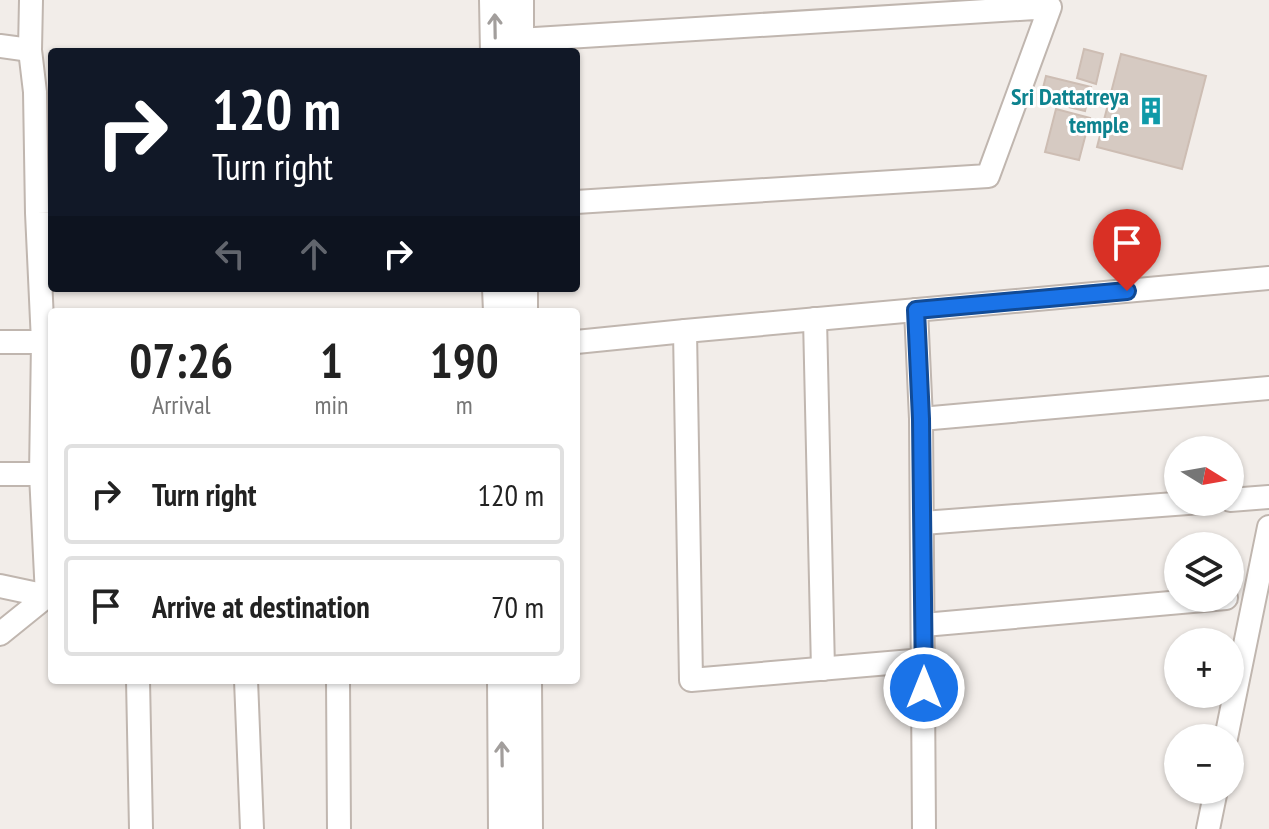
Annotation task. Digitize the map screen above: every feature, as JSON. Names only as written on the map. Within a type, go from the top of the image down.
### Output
[{"type":"street","points":[[31,0],[30,50],[44,92],[48,342],[41,474],[47,596]]},
{"type":"street","points":[[494,0],[511,48]]},
{"type":"street","points":[[511,48],[519,0]]},
{"type":"street","points":[[511,48],[1050,7],[988,176],[580,202]]},
{"type":"street","points":[[0,46],[30,50]]},
{"type":"street","points":[[580,342],[1269,278]]},
{"type":"street","points":[[916,310],[923,523],[924,829]]},
{"type":"street","points":[[815,319],[823,669]]},
{"type":"street","points":[[685,331],[691,680],[924,660]]},
{"type":"street","points":[[0,342],[48,342]]},
{"type":"street","points":[[921,419],[1269,388]]},
{"type":"street","points":[[0,474],[41,474]]},
{"type":"street","points":[[1244,499],[1269,497]]},
{"type":"street","points":[[923,523],[1164,505]]},
{"type":"street","points":[[1229,724],[1269,527]]},
{"type":"street","points":[[0,586],[47,596]]},
{"type":"street","points":[[1244,596],[1255,595]]},
{"type":"street","points":[[0,634],[47,596]]},
{"type":"street","points":[[924,625],[1164,604]]},
{"type":"street","points":[[138,684],[141,829]]},
{"type":"street","points":[[246,684],[252,829]]},
{"type":"street","points":[[338,684],[339,829]]},
{"type":"street","points":[[502,684],[503,829]]},
{"type":"street","points":[[527,684],[528,829]]},
{"type":"street","points":[[1208,829],[1213,804]]},
{"type":"building","points":[[1084,49],[1103,54],[1096,84],[1077,78]]},
{"type":"building","name":"Sri Dattatreya temple","points":[[1121,54],[1206,76],[1182,169],[1097,147]]},
{"type":"building","points":[[1046,76],[1091,87],[1085,111],[1040,100]]},
{"type":"building","points":[[1056,109],[1090,118],[1079,160],[1045,152]]},
{"type":"place","name":"Sri Dattatreya temple","points":[[1151,111]]},
{"type":"route","points":[[924,688],[921,419],[916,310],[1127,291]]}]
